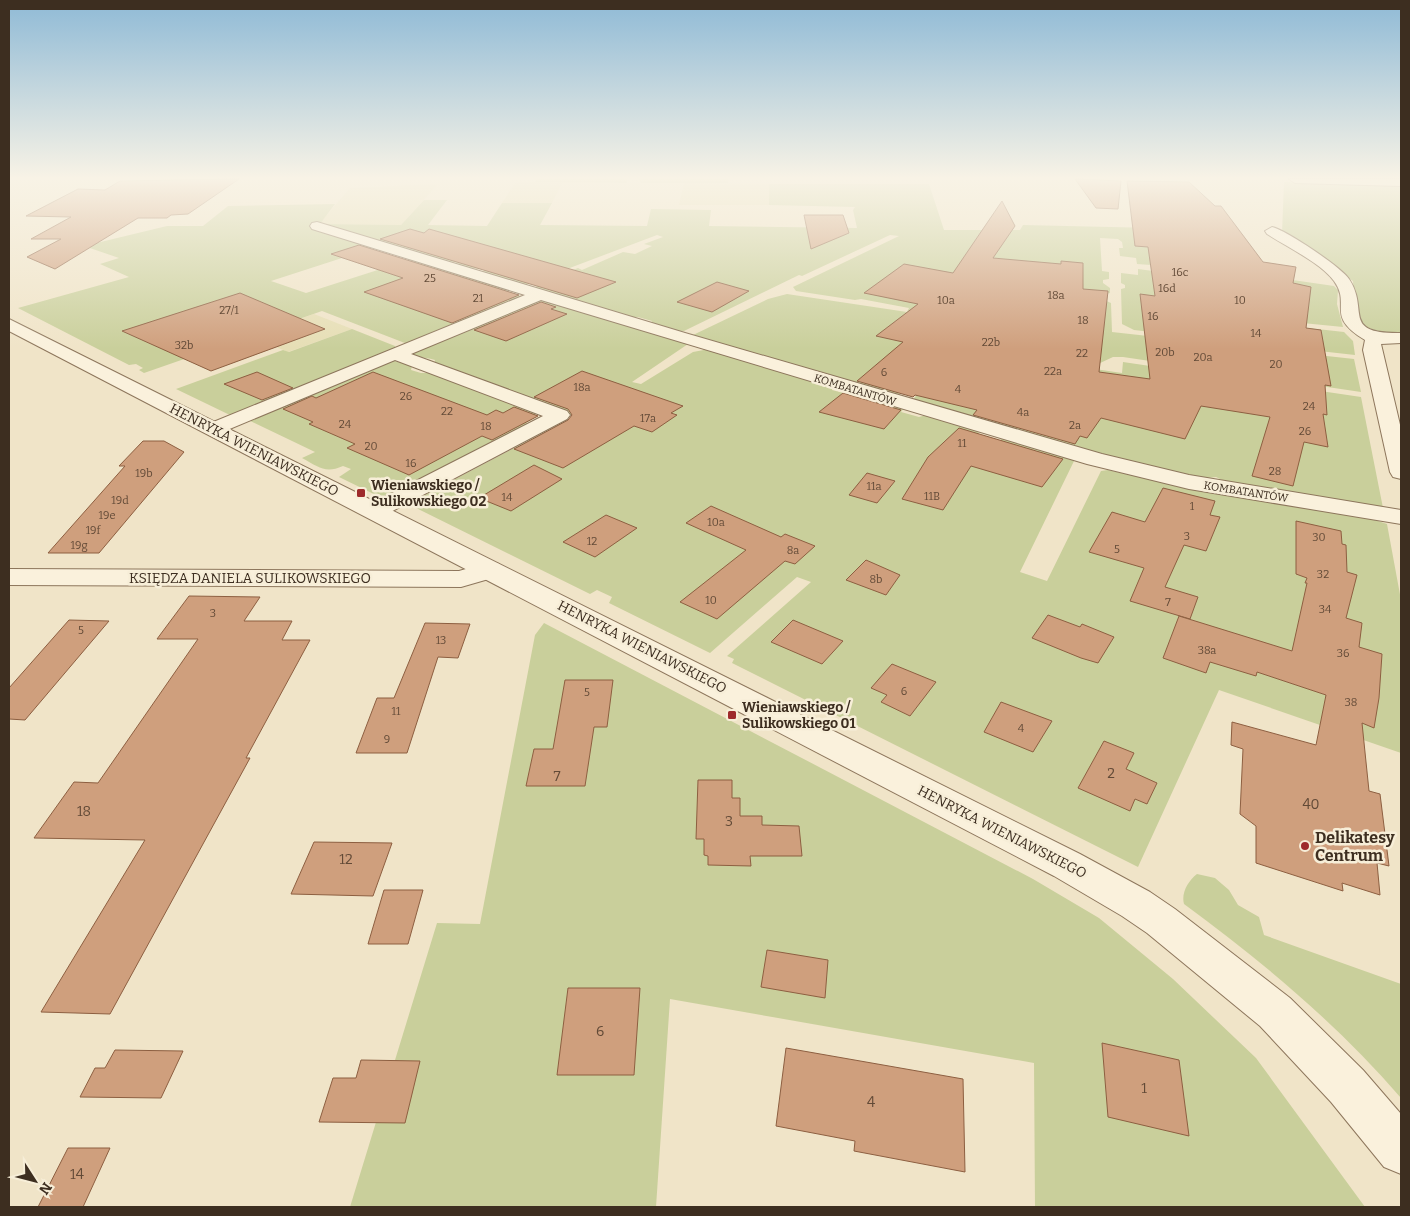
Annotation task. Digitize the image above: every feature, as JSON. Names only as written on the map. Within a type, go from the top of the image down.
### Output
[{"type":"street","name":"KOMBATANTÓW","points":[[349,236],[909,406],[1157,476],[1401,517]]},
{"type":"street","points":[[1278,236],[1328,267],[1342,280],[1347,292],[1350,320],[1362,331],[1376,339],[1401,338]]},
{"type":"street","points":[[213,429],[541,294]]},
{"type":"street","name":"HENRYKA WIENIAWSKIEGO","points":[[9,324],[1067,865],[1136,904],[1206,955],[1275,1012],[1347,1086],[1401,1150]]},
{"type":"street","points":[[1376,339],[1372,342],[1372,350],[1401,472]]},
{"type":"street","points":[[374,510],[560,415],[395,354]]},
{"type":"street","name":"KSIĘDZA DANIELA SULIKOWSKIEGO","points":[[9,577],[461,579],[490,570]]},
{"type":"shaded area","points":[[314,314],[352,329],[288,352],[250,336]]},
{"type":"green space","points":[[127,236],[342,236],[379,246],[271,281],[306,293],[412,259],[511,288],[506,291],[527,298],[410,345],[322,311],[144,373],[139,370],[143,368],[136,364],[129,365],[18,308],[129,277],[100,264],[119,258],[84,246]]},
{"type":"green space","points":[[345,236],[655,236],[522,286],[480,273],[485,270],[467,268],[455,262],[448,262]]},
{"type":"green space","points":[[659,236],[888,236],[802,276],[799,275],[684,331],[672,331],[650,325],[652,321],[638,317],[627,318],[571,301],[571,298],[555,296],[533,289],[542,282],[578,268],[582,270],[623,252],[635,254],[652,246],[644,244],[663,237]]},
{"type":"green space","points":[[897,236],[1208,236],[1258,275],[1334,286],[1338,290],[1337,304],[1343,327],[1253,318],[1219,318],[1344,332],[1353,341],[1355,355],[1134,330],[1122,324],[1121,289],[1125,288],[1125,285],[1121,283],[1121,273],[1138,275],[1138,269],[1153,271],[1151,265],[1137,264],[1136,258],[1120,256],[1119,248],[1123,248],[1122,242],[1118,239],[1100,238],[1102,271],[1109,272],[1109,279],[1103,280],[1103,283],[1110,288],[1110,293],[1101,295],[1102,299],[1111,303],[1112,332],[1354,359],[1361,392],[1123,357],[1113,357],[1098,364],[1020,358],[1122,373],[1123,362],[1361,397],[1383,508],[1232,485],[1216,477],[1198,479],[1161,474],[918,403],[914,398],[917,395],[902,392],[892,397],[870,391],[869,386],[844,379],[840,382],[693,338],[693,335],[768,299],[787,294],[907,312],[909,308],[861,299],[855,300],[796,291],[793,287],[899,236]]},
{"type":"green space","points":[[1285,236],[1401,236],[1401,334],[1380,332],[1355,323],[1353,281]]},
{"type":"green space","points":[[537,299],[688,344],[632,382],[641,384],[693,352],[709,349],[832,386],[832,390],[847,394],[850,392],[904,408],[901,412],[919,417],[926,415],[977,430],[980,435],[1000,441],[1002,437],[1075,459],[1020,572],[1047,581],[1101,471],[1108,470],[1157,481],[1369,518],[1387,524],[1401,600],[1401,753],[1219,690],[1138,867],[732,663],[734,659],[727,656],[811,582],[797,577],[710,653],[609,603],[612,597],[597,590],[590,594],[408,504],[575,416],[434,364],[435,360],[418,357],[409,353]]},
{"type":"green space","points":[[352,329],[395,346],[396,350],[350,366],[348,370],[234,417],[176,389],[283,350],[289,352]]},
{"type":"green space","points":[[391,360],[412,366],[411,370],[430,373],[535,412],[536,417],[526,423],[532,425],[463,457],[388,497],[382,498],[339,477],[351,469],[343,466],[331,469],[318,467],[302,458],[315,452],[244,418]]},
{"type":"green space","points":[[544,623],[1033,879],[1099,918],[1173,979],[1256,1058],[1365,1207],[1035,1207],[1034,1063],[670,999],[656,1207],[350,1207],[437,923],[480,924],[535,635]]},
{"type":"green space","points":[[1197,874],[1215,878],[1229,890],[1238,905],[1259,917],[1264,935],[1401,984],[1401,1098],[1325,1019],[1271,971],[1184,904],[1186,887]]},
{"type":"building","points":[[37,236],[109,236],[55,269],[27,257],[61,239],[31,239]]},
{"type":"building","points":[[390,236],[453,236],[616,282],[577,298],[380,239]]},
{"type":"building","points":[[808,236],[842,236],[811,249]]},
{"type":"building","points":[[978,236],[1008,236],[993,258],[1061,264],[1061,261],[1083,263],[1083,289],[1108,291],[1099,372],[1150,379],[1140,294],[1155,296],[1148,247],[1135,246],[1134,236],[1243,236],[1263,262],[1296,267],[1293,283],[1311,287],[1306,328],[1321,330],[1331,386],[1325,385],[1327,415],[1323,414],[1328,447],[1304,442],[1293,486],[1252,476],[1270,417],[1201,406],[1185,439],[1101,418],[1087,438],[1080,436],[1075,444],[973,415],[977,410],[915,395],[913,397],[857,381],[903,342],[876,336],[918,304],[864,293],[904,264],[953,273]]},
{"type":"building","points":[[359,245],[519,295],[452,323],[364,292],[403,278],[331,254]]},
{"type":"building","points":[[717,282],[749,291],[712,312],[677,302]]},
{"type":"building","points":[[240,293],[325,329],[211,371],[122,331]]},
{"type":"building","points":[[541,302],[556,307],[551,309],[567,314],[506,341],[474,330]]},
{"type":"building","points":[[582,371],[683,406],[671,413],[677,415],[652,432],[634,426],[563,468],[514,449],[568,420],[572,415],[568,409],[534,397]]},
{"type":"building","points":[[257,372],[293,388],[262,400],[224,384]]},
{"type":"building","points":[[373,372],[487,415],[496,410],[503,413],[514,407],[538,416],[492,440],[482,436],[409,475],[347,448],[355,444],[309,424],[313,422],[283,409],[312,396],[316,398]]},
{"type":"building","points":[[843,393],[901,410],[884,429],[819,412]]},
{"type":"building","points":[[959,428],[1063,459],[1042,487],[971,466],[943,510],[902,499],[928,457]]},
{"type":"building","points":[[143,441],[164,441],[184,452],[99,553],[48,553],[125,466],[119,466]]},
{"type":"building","points":[[534,465],[562,479],[511,511],[479,498]]},
{"type":"building","points":[[867,473],[895,481],[877,503],[849,495]]},
{"type":"building","points":[[1163,488],[1215,501],[1210,515],[1220,517],[1206,551],[1184,545],[1165,587],[1198,597],[1190,619],[1130,601],[1144,568],[1089,552],[1112,512],[1145,522]]},
{"type":"building","points":[[711,506],[781,537],[785,534],[815,546],[795,564],[785,561],[717,619],[680,602],[746,550],[686,523]]},
{"type":"building","points":[[606,515],[637,528],[595,557],[563,542]]},
{"type":"building","points":[[1296,521],[1341,531],[1342,544],[1346,545],[1347,572],[1357,575],[1346,618],[1362,623],[1359,647],[1382,654],[1379,698],[1374,728],[1362,723],[1369,791],[1380,794],[1389,866],[1377,863],[1380,895],[1342,883],[1343,891],[1256,863],[1256,826],[1240,814],[1243,749],[1231,745],[1232,722],[1316,745],[1326,695],[1257,672],[1256,676],[1210,662],[1206,673],[1163,658],[1179,616],[1292,651],[1307,583],[1305,583],[1307,578],[1296,574]]},
{"type":"building","points":[[866,560],[900,575],[886,595],[846,580]]},
{"type":"building","points":[[189,596],[260,597],[244,621],[292,621],[282,640],[310,640],[246,758],[250,758],[110,1014],[41,1012],[145,840],[34,838],[74,782],[98,783],[198,639],[157,639]]},
{"type":"building","points":[[1048,615],[1080,627],[1082,624],[1114,637],[1098,663],[1081,658],[1032,638]]},
{"type":"building","points":[[69,620],[109,621],[25,720],[9,719],[9,688]]},
{"type":"building","points":[[793,620],[843,641],[822,664],[771,642]]},
{"type":"building","points":[[425,623],[470,624],[458,658],[438,657],[407,753],[356,753],[377,698],[394,698]]},
{"type":"building","points":[[892,664],[936,682],[910,716],[881,702],[887,695],[871,688]]},
{"type":"building","points":[[565,680],[613,680],[607,727],[594,727],[585,786],[526,786],[534,749],[553,749]]},
{"type":"building","points":[[1001,702],[1052,721],[1033,752],[984,732]]},
{"type":"building","points":[[1104,741],[1134,753],[1126,769],[1157,783],[1147,804],[1135,799],[1130,811],[1078,788]]},
{"type":"building","points":[[698,780],[732,780],[732,798],[740,798],[740,816],[762,816],[762,825],[799,826],[802,856],[750,856],[751,866],[708,865],[708,856],[704,855],[704,839],[696,839]]},
{"type":"building","points":[[314,842],[392,843],[373,896],[291,894]]},
{"type":"building","points":[[384,890],[423,890],[408,944],[368,944]]},
{"type":"building","points":[[767,950],[828,960],[825,998],[761,987]]},
{"type":"building","points":[[568,988],[640,988],[634,1075],[557,1075]]},
{"type":"building","points":[[1102,1043],[1179,1060],[1189,1136],[1108,1117]]},
{"type":"building","points":[[786,1048],[963,1079],[965,1172],[854,1151],[855,1141],[776,1126]]},
{"type":"building","points":[[115,1050],[183,1051],[161,1098],[80,1097],[95,1068],[105,1068]]},
{"type":"building","points":[[361,1060],[420,1061],[405,1123],[319,1122],[333,1078],[356,1078]]},
{"type":"building","points":[[68,1148],[110,1148],[83,1207],[38,1207]]},
{"type":"place","name":"Wieniawskiego / Sulikowskiego 02","points":[[361,493]]},
{"type":"place","name":"Wieniawskiego / Sulikowskiego 01","points":[[732,715]]},
{"type":"place","name":"Delikatesy Centrum","points":[[1305,846]]}]
